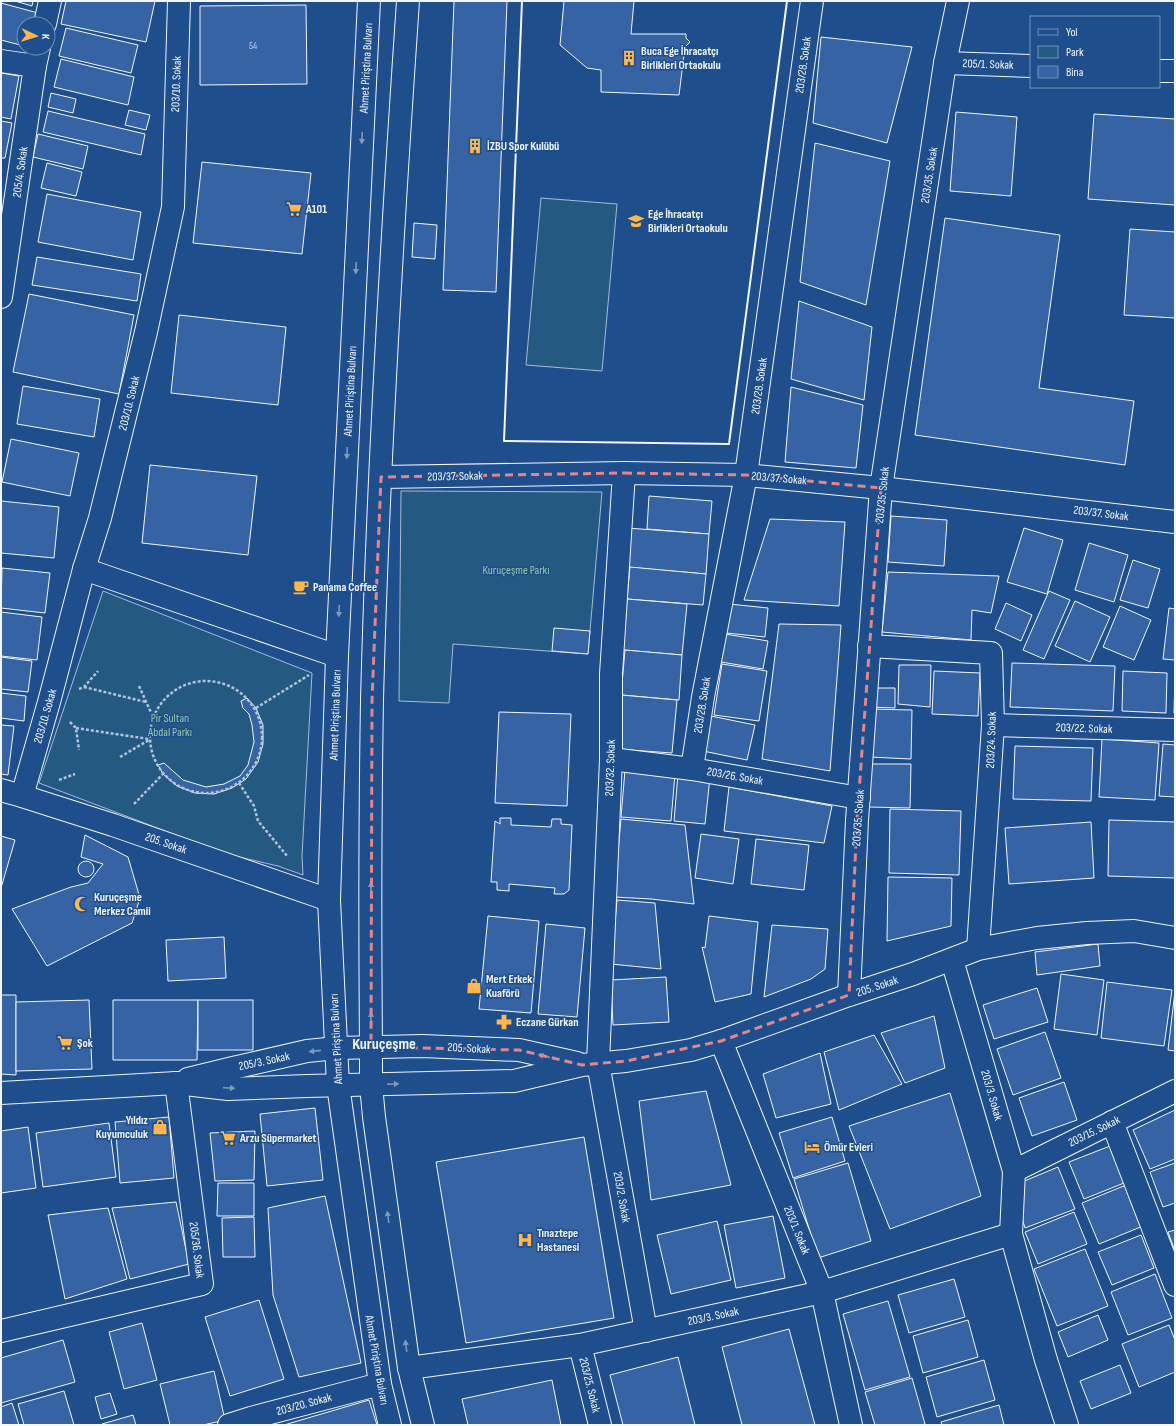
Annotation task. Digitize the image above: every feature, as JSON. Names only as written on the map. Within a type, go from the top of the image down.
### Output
[{"type":"street","points":[[47,16],[50,1]]},
{"type":"street","name":"203/10. Sokak","points":[[22,796],[49,702],[84,569],[100,518],[146,332],[173,207],[179,1]]},
{"type":"street","name":"Ahmet Piriştina Bulvarı","points":[[369,1],[337,656],[329,900],[354,1048],[354,1085],[374,1117],[410,1368],[422,1425]]},
{"type":"street","name":"Ahmet Piriştina Bulvarı","points":[[390,1425],[380,1384],[354,1085],[354,1048],[372,700],[392,237],[408,1]]},
{"type":"street","name":"203/28. Sokak","points":[[692,769],[703,697],[746,475],[812,1]]},
{"type":"street","name":"203/35. Sokak","points":[[849,995],[859,798],[881,488],[946,63],[958,1]]},
{"type":"street","points":[[1,61],[37,57]]},
{"type":"street","name":"205/4. Sokak","points":[[1,297],[37,57]]},
{"type":"street","name":"205/1. Sokak","points":[[946,63],[1030,66]]},
{"type":"street","points":[[1160,71],[1175,71]]},
{"type":"street","name":"203/37. Sokak","points":[[381,477],[624,473],[746,475],[881,488],[1175,522]]},
{"type":"street","name":"203/32. Sokak","points":[[590,1064],[611,759],[611,674],[624,473]]},
{"type":"street","points":[[84,569],[337,656]]},
{"type":"street","name":"203/24. Sokak","points":[[869,646],[991,653],[993,725],[978,949]]},
{"type":"street","name":"203/22. Sokak","points":[[993,725],[1175,730]]},
{"type":"street","name":"203/26. Sokak","points":[[611,759],[692,769],[859,798]]},
{"type":"street","name":"205. Sokak","points":[[1,790],[113,825],[329,900]]},
{"type":"street","name":"205. Sokak","points":[[354,1085],[514,1081],[590,1064],[660,1056],[691,1050],[721,1041],[952,960],[978,949],[1037,938],[1087,933],[1134,931],[1175,938]]},
{"type":"street","name":"203/3. Sokak","points":[[952,960],[1014,1171],[1011,1234],[1046,1360],[1067,1425]]},
{"type":"street","name":"203/1. Sokak","points":[[721,1041],[822,1292],[851,1425]]},
{"type":"street","name":"205. Sokak","points":[[354,1048],[448,1046],[519,1050],[590,1064]]},
{"type":"street","name":"205/3. Sokak","points":[[1,1093],[176,1082],[307,1052],[354,1048]]},
{"type":"street","name":"203/2. Sokak","points":[[590,1064],[646,1331]]},
{"type":"street","name":"205/3. Sokak","points":[[176,1082],[228,1089],[354,1085]]},
{"type":"street","name":"205/36. Sokak","points":[[1,1331],[202,1284],[176,1082]]},
{"type":"street","name":"203/15. Sokak","points":[[1014,1171],[1175,1091]]},
{"type":"street","points":[[1112,1122],[1175,1285]]},
{"type":"street","name":"203/3. Sokak","points":[[410,1368],[580,1344],[822,1292],[1011,1234]]},
{"type":"street","name":"203/25. Sokak","points":[[580,1344],[600,1425]]},
{"type":"street","name":"203/20. Sokak","points":[[229,1425],[252,1422],[380,1384]]},
{"type":"path","points":[[256,708],[312,673]]},
{"type":"path","points":[[209,681],[228,685],[244,695],[256,708],[263,725],[263,744],[258,762],[246,779],[232,788],[214,794],[195,793],[177,786],[163,774],[153,758],[149,739],[153,717],[160,703],[173,691],[190,683],[209,681]]},
{"type":"path","points":[[84,686],[146,702]]},
{"type":"path","points":[[139,686],[153,717]]},
{"type":"path","points":[[76,728],[149,739]]},
{"type":"path","points":[[120,757],[149,739]]},
{"type":"path","points":[[113,825],[163,774]]},
{"type":"path","points":[[239,783],[254,806],[258,820]]},
{"type":"highlighted area","points":[[624,473],[746,475],[881,488],[857,820],[849,995],[721,1041],[626,1061],[582,1065],[519,1050],[371,1047],[372,700],[381,477]]},
{"type":"green space","points":[[541,198],[617,204],[602,371],[526,365]]},
{"type":"green space","name":"Kuruçeşme Parkı","points":[[401,491],[602,492],[588,654],[453,644],[449,703],[399,701]]},
{"type":"green space","name":"Pir Sultan Abdal Parkı","points":[[103,591],[312,673],[302,856],[303,875],[278,866],[226,854],[39,783]]},
{"type":"building","points":[[15,1],[33,1],[32,6]]},
{"type":"building","points":[[66,1],[155,1],[146,42],[61,24]]},
{"type":"building","name":"İZBU Spor Kulübü","points":[[454,1],[507,1],[496,292],[443,290]]},
{"type":"building","name":"Buca Ege İhracatçı Birlikleri Ortaokulu","points":[[564,1],[634,1],[631,34],[686,34],[686,38],[690,42],[685,47],[679,95],[601,92],[601,70],[587,68],[560,45]]},
{"type":"building","points":[[1,3],[38,13],[37,16],[16,16],[16,44],[1,40]]},
{"type":"building","points":[[306,5],[307,84],[200,85],[200,6]]},
{"type":"building","points":[[66,28],[138,45],[131,73],[59,56]]},
{"type":"building","points":[[821,37],[912,47],[887,143],[813,123]]},
{"type":"building","points":[[61,59],[134,77],[128,105],[54,87]]},
{"type":"building","points":[[1,73],[19,76],[11,119],[1,117]]},
{"type":"building","points":[[51,93],[76,99],[73,113],[48,107]]},
{"type":"building","points":[[129,110],[150,115],[146,130],[125,125]]},
{"type":"building","points":[[48,111],[145,134],[141,155],[43,132]]},
{"type":"building","points":[[956,112],[1017,117],[1011,196],[950,191]]},
{"type":"building","points":[[1094,114],[1175,119],[1175,205],[1088,199]]},
{"type":"building","points":[[1,121],[12,123],[5,158],[1,158]]},
{"type":"building","points":[[38,134],[88,146],[83,169],[33,157]]},
{"type":"building","points":[[815,143],[890,161],[866,305],[800,282]]},
{"type":"building","points":[[202,162],[311,173],[302,254],[193,243]]},
{"type":"building","points":[[47,163],[82,172],[76,196],[41,188]]},
{"type":"building","points":[[47,194],[141,212],[133,260],[38,242]]},
{"type":"building","points":[[945,218],[1060,235],[1039,388],[1134,401],[1125,465],[915,435]]},
{"type":"building","points":[[414,223],[437,225],[435,259],[412,257]]},
{"type":"building","points":[[1130,229],[1175,232],[1175,318],[1124,315]]},
{"type":"building","points":[[37,257],[141,274],[137,301],[32,285]]},
{"type":"building","points":[[29,294],[134,315],[119,394],[13,372]]},
{"type":"building","points":[[799,301],[872,327],[864,400],[791,379]]},
{"type":"building","points":[[179,315],[286,327],[278,405],[171,393]]},
{"type":"building","points":[[23,386],[100,399],[94,437],[17,424]]},
{"type":"building","points":[[791,387],[863,405],[856,468],[785,462]]},
{"type":"building","points":[[11,439],[79,453],[70,496],[2,482]]},
{"type":"building","points":[[150,465],[257,476],[248,555],[142,543]]},
{"type":"building","points":[[649,496],[712,501],[709,534],[647,529]]},
{"type":"building","points":[[1,501],[59,507],[54,558],[1,553]]},
{"type":"building","points":[[891,516],[947,520],[944,566],[888,562]]},
{"type":"building","points":[[770,519],[845,522],[839,606],[744,600]]},
{"type":"building","points":[[627,528],[709,534],[706,574],[624,567]]},
{"type":"building","points":[[1024,528],[1063,540],[1047,594],[1007,582]]},
{"type":"building","points":[[1089,543],[1128,555],[1114,602],[1075,590]]},
{"type":"building","points":[[1133,560],[1160,569],[1148,608],[1120,600]]},
{"type":"building","points":[[630,567],[706,574],[703,605],[627,599]]},
{"type":"building","points":[[2,568],[50,573],[45,613],[1,608]]},
{"type":"building","points":[[888,572],[999,576],[991,613],[972,610],[971,640],[882,632]]},
{"type":"building","points":[[1049,591],[1070,600],[1044,659],[1023,650]]},
{"type":"building","points":[[627,599],[687,604],[682,655],[623,650]]},
{"type":"building","points":[[1075,601],[1110,617],[1090,662],[1055,646]]},
{"type":"building","points":[[1006,603],[1032,615],[1021,641],[995,629]]},
{"type":"building","points":[[729,604],[768,608],[765,637],[726,633]]},
{"type":"building","points":[[1120,606],[1151,620],[1134,660],[1103,647]]},
{"type":"building","points":[[1169,608],[1175,609],[1175,660],[1163,659]]},
{"type":"building","points":[[1,612],[42,617],[37,660],[1,656]]},
{"type":"building","points":[[779,624],[841,625],[830,771],[762,759]]},
{"type":"building","points":[[554,628],[590,631],[588,654],[552,651]]},
{"type":"building","points":[[725,634],[768,641],[763,669],[721,662]]},
{"type":"building","points":[[625,650],[682,655],[679,700],[621,695]]},
{"type":"building","points":[[1,657],[32,661],[28,692],[1,689]]},
{"type":"building","points":[[1012,663],[1115,666],[1113,711],[1010,707]]},
{"type":"building","points":[[722,664],[767,671],[759,721],[714,715]]},
{"type":"building","points":[[899,665],[931,665],[930,707],[898,704]]},
{"type":"building","points":[[934,671],[980,673],[978,716],[932,714]]},
{"type":"building","points":[[1123,671],[1167,673],[1166,713],[1122,711]]},
{"type":"building","points":[[1175,672],[1175,713],[1174,713]]},
{"type":"building","points":[[871,688],[895,688],[895,708],[870,707]]},
{"type":"building","points":[[1,693],[26,696],[24,721],[1,718]]},
{"type":"building","points":[[621,695],[677,700],[672,753],[616,749]]},
{"type":"building","points":[[247,698],[256,708],[263,725],[263,744],[258,762],[246,779],[232,788],[214,794],[195,793],[177,786],[163,774],[158,765],[164,763],[183,780],[206,787],[224,784],[240,776],[248,765],[254,742],[249,714],[243,708],[241,701]]},
{"type":"building","points":[[870,709],[912,710],[911,759],[869,757]]},
{"type":"building","points":[[499,712],[571,714],[567,806],[495,803]]},
{"type":"building","points":[[711,716],[755,725],[747,760],[703,751]]},
{"type":"building","points":[[1,725],[14,726],[8,775],[1,774]]},
{"type":"building","points":[[1102,739],[1159,743],[1155,800],[1099,797]]},
{"type":"building","points":[[1163,744],[1175,745],[1175,797],[1159,796]]},
{"type":"building","points":[[1015,746],[1093,748],[1091,801],[1013,799]]},
{"type":"building","points":[[870,764],[911,764],[910,808],[869,807]]},
{"type":"building","points":[[625,770],[675,774],[671,821],[621,817]]},
{"type":"building","points":[[678,774],[710,777],[705,824],[674,821]]},
{"type":"building","points":[[729,787],[832,806],[824,843],[724,831]]},
{"type":"building","points":[[890,809],[961,811],[959,875],[889,873]]},
{"type":"building","points":[[500,818],[511,818],[511,825],[551,827],[552,819],[561,819],[561,824],[572,825],[569,890],[564,894],[554,894],[555,888],[509,884],[509,891],[497,890],[497,882],[491,882],[495,821],[500,824]]},
{"type":"building","points":[[621,819],[685,825],[694,904],[651,899],[614,897]]},
{"type":"building","points":[[1109,820],[1175,822],[1175,878],[1108,876]]},
{"type":"building","points":[[1091,822],[1094,878],[1009,884],[1005,828]]},
{"type":"building","points":[[701,834],[739,839],[733,884],[695,878]]},
{"type":"building","name":"Kuruçeşme Merkez Camii","points":[[85,835],[128,857],[140,898],[132,923],[47,966],[12,909],[71,887],[88,883],[103,864],[81,857]]},
{"type":"building","points":[[1,836],[15,840],[1,888]]},
{"type":"building","points":[[756,839],[809,845],[804,890],[751,884]]},
{"type":"building","points":[[83,861],[89,861],[94,866],[92,875],[89,877],[83,877],[78,872],[78,866]]},
{"type":"building","points":[[888,877],[952,878],[951,926],[887,941]]},
{"type":"building","points":[[617,900],[655,903],[661,969],[611,964]]},
{"type":"building","points":[[488,916],[539,921],[531,1013],[479,1009]]},
{"type":"building","points":[[709,916],[758,922],[751,994],[715,1002],[702,947],[705,948]]},
{"type":"building","points":[[546,924],[585,928],[577,1017],[538,1014]]},
{"type":"building","points":[[772,925],[828,929],[825,969],[811,979],[764,997]]},
{"type":"building","points":[[224,937],[226,978],[168,981],[166,940]]},
{"type":"building","points":[[1098,944],[1100,966],[1037,975],[1035,952]]},
{"type":"building","points":[[1061,974],[1104,980],[1097,1035],[1054,1029]]},
{"type":"building","points":[[666,977],[669,1022],[613,1025],[611,980]]},
{"type":"building","points":[[1107,982],[1172,990],[1164,1046],[1101,1038]]},
{"type":"building","points":[[1037,988],[1048,1022],[994,1039],[983,1005]]},
{"type":"building","points":[[1175,991],[1175,1051],[1168,1050]]},
{"type":"building","points":[[1,995],[16,995],[16,1075],[1,1074]]},
{"type":"building","points":[[89,1000],[92,1069],[16,1071],[16,1002]]},
{"type":"building","points":[[113,1000],[198,1000],[197,1060],[113,1060]]},
{"type":"building","points":[[198,1000],[253,1000],[253,1050],[198,1050]]},
{"type":"building","points":[[934,1016],[945,1068],[905,1083],[881,1033]]},
{"type":"building","points":[[1045,1032],[1061,1078],[1013,1095],[997,1049]]},
{"type":"building","points":[[874,1035],[902,1084],[839,1110],[824,1052]]},
{"type":"building","points":[[820,1053],[831,1104],[776,1118],[763,1074]]},
{"type":"building","points":[[1064,1082],[1077,1120],[1032,1136],[1019,1098]]},
{"type":"building","points":[[706,1091],[731,1185],[651,1200],[639,1101]]},
{"type":"building","points":[[950,1093],[981,1196],[890,1229],[849,1126]]},
{"type":"building","points":[[315,1108],[323,1180],[267,1186],[260,1114]]},
{"type":"building","points":[[1175,1110],[1175,1159],[1150,1169],[1133,1130]]},
{"type":"building","points":[[169,1117],[174,1178],[120,1183],[115,1122]]},
{"type":"building","name":"Ömür Evleri","points":[[832,1117],[845,1161],[793,1178],[779,1133]]},
{"type":"building","points":[[109,1123],[116,1177],[43,1187],[36,1133]]},
{"type":"building","points":[[28,1127],[36,1188],[1,1193],[1,1131]]},
{"type":"building","points":[[255,1131],[254,1180],[215,1181],[210,1133]]},
{"type":"building","name":"Tınaztepe Hastanesi","points":[[584,1137],[614,1318],[466,1343],[436,1162]]},
{"type":"building","points":[[1110,1146],[1124,1183],[1084,1199],[1069,1162]]},
{"type":"building","points":[[848,1163],[871,1241],[818,1258],[794,1179]]},
{"type":"building","points":[[1175,1163],[1175,1203],[1163,1207],[1150,1172]]},
{"type":"building","points":[[1058,1167],[1075,1209],[1025,1228],[1019,1209],[1022,1182]]},
{"type":"building","points":[[218,1183],[254,1183],[254,1216],[217,1216]]},
{"type":"building","points":[[1126,1185],[1143,1226],[1099,1244],[1082,1203]]},
{"type":"building","points":[[325,1196],[361,1363],[299,1377],[273,1295],[268,1208]]},
{"type":"building","points":[[176,1202],[189,1264],[130,1279],[112,1208]]},
{"type":"building","points":[[108,1208],[127,1279],[65,1299],[48,1215]]},
{"type":"building","points":[[1074,1212],[1087,1244],[1038,1264],[1025,1232]]},
{"type":"building","points":[[773,1216],[785,1278],[736,1288],[724,1225]]},
{"type":"building","points":[[254,1217],[255,1257],[223,1257],[222,1218]]},
{"type":"building","points":[[717,1221],[731,1280],[671,1294],[657,1235]]},
{"type":"building","points":[[1175,1230],[1175,1251],[1168,1232]]},
{"type":"building","points":[[1141,1235],[1154,1268],[1112,1285],[1098,1252]]},
{"type":"building","points":[[1085,1249],[1108,1306],[1057,1326],[1034,1269]]},
{"type":"building","points":[[1155,1274],[1172,1318],[1128,1335],[1111,1292]]},
{"type":"building","points":[[954,1279],[965,1317],[909,1333],[898,1295]]},
{"type":"building","points":[[259,1300],[284,1379],[230,1396],[205,1317]]},
{"type":"building","points":[[888,1301],[910,1377],[865,1390],[843,1314]]},
{"type":"building","points":[[1098,1315],[1108,1340],[1068,1357],[1058,1332]]},
{"type":"building","points":[[968,1320],[978,1357],[923,1373],[913,1336]]},
{"type":"building","points":[[142,1323],[157,1380],[124,1389],[109,1332]]},
{"type":"building","points":[[1169,1325],[1175,1340],[1175,1372],[1139,1387],[1122,1344]]},
{"type":"building","points":[[789,1329],[815,1425],[742,1425],[722,1347]]},
{"type":"building","points":[[63,1340],[75,1382],[1,1403],[1,1358]]},
{"type":"building","points":[[678,1357],[695,1425],[623,1425],[610,1375]]},
{"type":"building","points":[[984,1360],[995,1400],[937,1417],[926,1377]]},
{"type":"building","points":[[1120,1365],[1131,1393],[1091,1409],[1080,1381]]},
{"type":"building","points":[[214,1371],[225,1420],[203,1425],[170,1425],[160,1384]]},
{"type":"building","points":[[912,1378],[925,1424],[875,1425],[865,1392]]},
{"type":"building","points":[[552,1380],[561,1425],[468,1425],[462,1399]]},
{"type":"building","points":[[64,1391],[74,1425],[24,1425],[18,1404]]},
{"type":"building","points":[[110,1393],[117,1414],[101,1419],[95,1397]]},
{"type":"building","points":[[369,1400],[377,1425],[284,1425]]},
{"type":"building","points":[[12,1403],[19,1425],[1,1425],[1,1407]]},
{"type":"building","points":[[999,1405],[1004,1425],[942,1425],[941,1422]]},
{"type":"building","points":[[133,1415],[136,1425],[102,1424]]},
{"type":"wall","points":[[522,1],[504,441],[729,444],[787,1]]},
{"type":"place","name":"Buca Ege İhracatçı Birlikleri Ortaokulu","points":[[629,58]]},
{"type":"place","name":"İZBU Spor Kulübü","points":[[475,146]]},
{"type":"place","name":"A101","points":[[294,209]]},
{"type":"place","name":"Ege İhracatçı Birlikleri Ortaokulu","points":[[636,221]]},
{"type":"place","name":"Panama Coffee","points":[[301,587]]},
{"type":"place","name":"Kuruçeşme Merkez Camii","points":[[82,904]]},
{"type":"place","name":"Mert Erkek Kuaförü","points":[[474,986]]},
{"type":"place","name":"Eczane Gürkan","points":[[504,1022]]},
{"type":"place","name":"Şok","points":[[65,1043]]},
{"type":"place","name":"Yıldız Kuyumculuk","points":[[160,1127]]},
{"type":"place","name":"Arzu Süpermarket","points":[[228,1138]]},
{"type":"place","name":"Ömür Evleri","points":[[812,1147]]},
{"type":"place","name":"Tınaztepe Hastanesi","points":[[525,1240]]},
{"type":"district","name":"Kuruçeşme","points":[[384,1043]]}]
